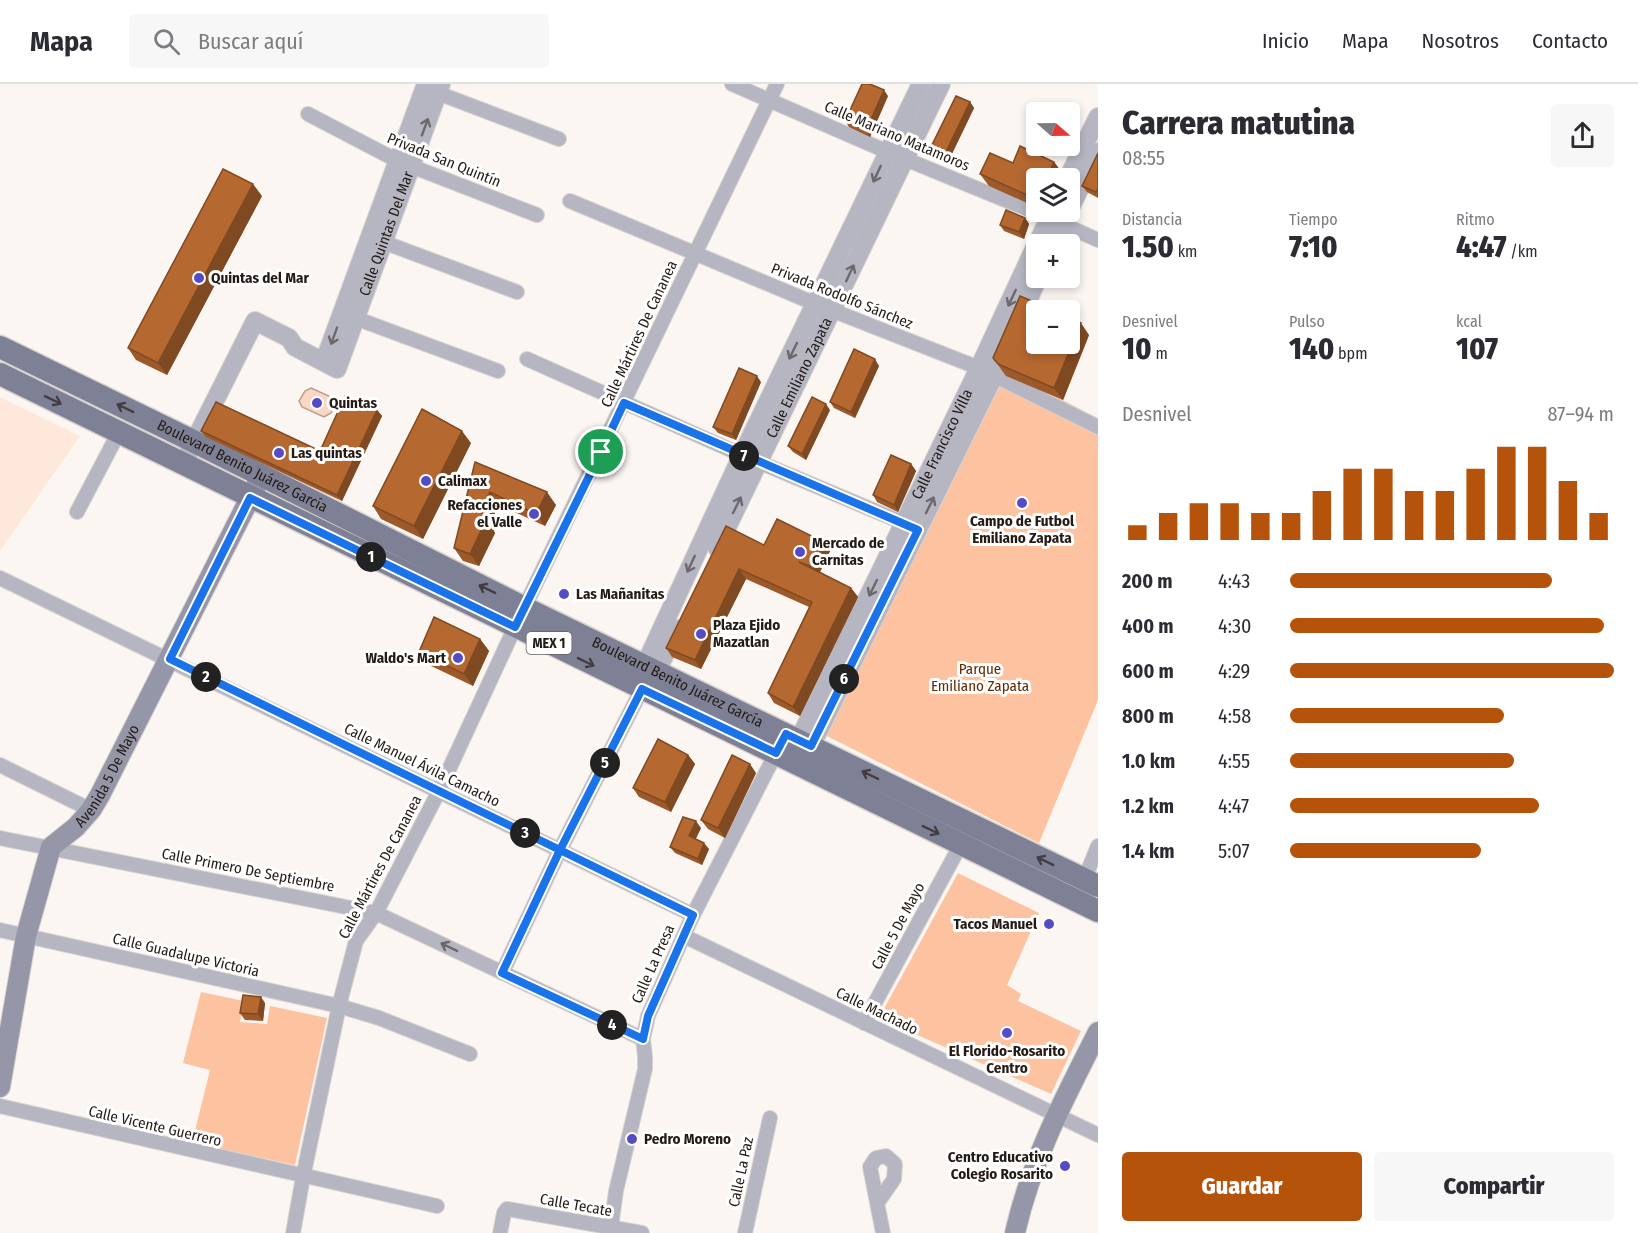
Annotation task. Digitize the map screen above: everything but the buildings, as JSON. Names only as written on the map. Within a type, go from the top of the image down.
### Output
[{"type":"main road","name":"Boulevard Benito Juárez García","points":[[0,347],[195,442],[261,477],[520,618],[642,689],[792,747],[1091,883]]},
{"type":"main road","name":"Boulevard Benito Juárez García","points":[[0,374],[250,498],[520,618],[651,668],[961,844],[1098,911]]},
{"type":"main road","name":"Avenida 5 De Mayo","points":[[51,847],[76,827],[92,810],[261,477]]},
{"type":"main road","points":[[0,1087],[6,1016],[51,847]]},
{"type":"main road","points":[[1015,1233],[1032,1172],[1056,1115],[1098,1032]]},
{"type":"street","name":"Calle Mariano Matamoros","points":[[732,84],[896,155],[1026,202]]},
{"type":"street","name":"Calle Mártires De Cananea","points":[[293,1233],[339,1006],[356,941],[376,913],[439,791],[777,84]]},
{"type":"street","name":"Calle Emiliano Zapata","points":[[651,668],[896,155],[921,84]]},
{"type":"street","name":"Calle Emiliano Zapata","points":[[896,155],[941,84]]},
{"type":"street","points":[[430,87],[559,139]]},
{"type":"street","name":"Calle Quintas Del Mar","points":[[183,465],[252,326],[284,349],[295,347],[331,366],[430,87]]},
{"type":"street","name":"Privada San Quintín","points":[[308,114],[404,164],[537,215]]},
{"type":"street","points":[[1073,168],[1098,117]]},
{"type":"street","name":"Calle Francisco Villa","points":[[1080,181],[1098,152]]},
{"type":"street","name":"Privada Rodolfo Sánchez","points":[[570,201],[986,372],[1098,427]]},
{"type":"street","name":"Calle Mariano Matamoros","points":[[1072,222],[1098,240]]},
{"type":"street","points":[[377,240],[517,292]]},
{"type":"street","name":"Calle Francisco Villa","points":[[986,372],[1026,272]]},
{"type":"street","name":"Calle Francisco Villa","points":[[792,747],[911,527],[986,372],[1032,288]]},
{"type":"street","points":[[349,315],[498,371]]},
{"type":"street","points":[[527,359],[911,527]]},
{"type":"street","points":[[77,512],[119,432]]},
{"type":"street","name":"Calle Manuel Ávila Camacho","points":[[0,578],[693,915]]},
{"type":"street","points":[[502,973],[560,850],[642,689]]},
{"type":"street","name":"Calle La Presa","points":[[610,1227],[616,1191],[645,1069],[643,1039],[648,1016],[693,915],[792,747]]},
{"type":"street","points":[[0,765],[92,810]]},
{"type":"street","name":"Calle Primero De Septiembre","points":[[0,838],[376,913],[643,1039]]},
{"type":"street","name":"Calle 5 De Mayo","points":[[864,1023],[961,844]]},
{"type":"street","points":[[1091,883],[1098,846]]},
{"type":"street","name":"Calle Guadalupe Victoria","points":[[0,930],[339,1006],[379,1018],[470,1054]]},
{"type":"street","name":"Calle Machado","points":[[684,936],[1098,1135]]},
{"type":"street","name":"Calle Vicente Guerrero","points":[[0,1106],[437,1206]]},
{"type":"street","name":"Calle La Paz","points":[[745,1233],[770,1118]]},
{"type":"street","points":[[878,1202],[883,1233]]},
{"type":"street","name":"Calle Tecate","points":[[500,1233],[505,1210],[642,1233]]},
{"type":"shaded area","name":"Quintas","points":[[311,388],[331,397],[335,405],[331,413],[324,417],[302,407],[299,401],[305,391]]},
{"type":"shaded area","points":[[0,397],[80,436],[0,551]]},
{"type":"green space","name":"Parque Emiliano Zapata","points":[[1006,376],[1063,400],[1098,419],[1098,700],[1039,843],[823,734],[989,388]]},
{"type":"green space","points":[[958,873],[1039,913],[1007,985],[1021,994],[1018,1001],[1081,1031],[1051,1094],[879,1018]]},
{"type":"green space","points":[[201,992],[244,1001],[240,1022],[267,1024],[270,1006],[327,1018],[295,1165],[192,1143],[210,1070],[183,1063]]},
{"type":"place","name":"Quintas del Mar","points":[[199,278]]},
{"type":"place","name":"Quintas","points":[[317,403]]},
{"type":"place","name":"Las quintas","points":[[279,453]]},
{"type":"place","name":"Calimax","points":[[426,481]]},
{"type":"place","name":"Campo de Futbol Emiliano Zapata","points":[[1022,503]]},
{"type":"place","name":"Refacciones el Valle","points":[[534,514]]},
{"type":"place","name":"Mercado de Carnitas","points":[[800,552]]},
{"type":"place","name":"Las Mañanitas","points":[[564,594]]},
{"type":"place","name":"Plaza Ejido Mazatlan","points":[[701,634]]},
{"type":"place","name":"Waldo's Mart","points":[[458,658]]},
{"type":"place","name":"Tacos Manuel","points":[[1049,924]]},
{"type":"place","name":"El Florido-Rosarito Centro","points":[[1007,1033]]},
{"type":"place","name":"Pedro Moreno","points":[[632,1139]]},
{"type":"place","name":"Centro Educativo Colegio Rosarito","points":[[1065,1166]]},
{"type":"route","points":[[601,452],[515,627],[250,498],[170,659],[499,821],[560,850],[693,915],[648,1016],[643,1029],[643,1039],[502,973],[560,850],[642,689],[776,753],[786,734],[811,746],[918,530],[624,403],[601,452]]}]
